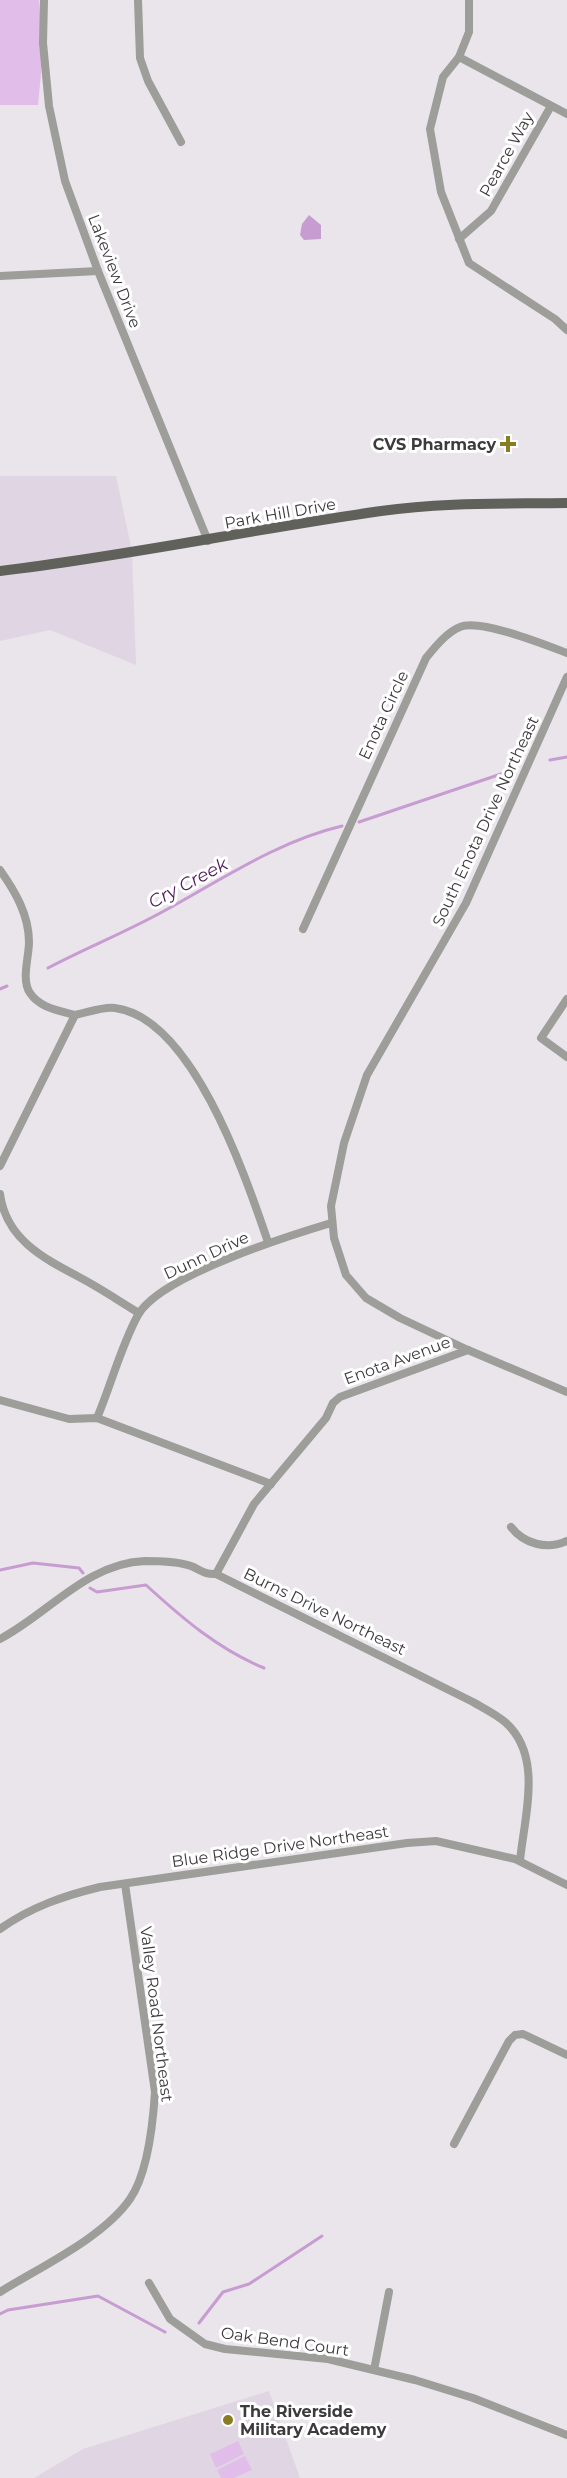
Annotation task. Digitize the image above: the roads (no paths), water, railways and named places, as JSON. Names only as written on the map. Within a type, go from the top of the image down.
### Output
[{"type":"main road","name":"Park Hill Drive","points":[[0,571],[208,541],[383,511],[459,505],[567,503]]},
{"type":"street","name":"Lakeview Drive","points":[[44,0],[43,43],[49,106],[65,181],[98,271],[208,541]]},
{"type":"street","points":[[138,0],[140,58],[148,81],[181,142]]},
{"type":"street","points":[[469,0],[469,32],[459,57],[443,77],[430,129],[441,192],[469,263],[555,319],[567,330]]},
{"type":"street","points":[[459,57],[567,114]]},
{"type":"street","name":"Pearce Way","points":[[459,239],[491,211],[551,106]]},
{"type":"street","points":[[0,276],[98,271]]},
{"type":"street","name":"Enota Circle","points":[[303,929],[426,658],[436,645],[460,627],[471,625],[517,634],[567,653]]},
{"type":"street","name":"South Enota Drive Northeast","points":[[468,1350],[400,1318],[366,1298],[346,1275],[331,1223],[331,1206],[344,1143],[368,1075],[466,903],[567,676]]},
{"type":"street","points":[[0,870],[20,902],[29,940],[26,980],[29,992],[44,1006],[75,1015],[115,1007],[149,1020],[181,1053],[201,1086],[243,1167],[268,1242]]},
{"type":"street","points":[[567,999],[541,1038],[567,1057]]},
{"type":"street","points":[[0,1166],[75,1015]]},
{"type":"street","points":[[0,1194],[8,1220],[27,1245],[54,1265],[139,1313]]},
{"type":"street","name":"Dunn Drive","points":[[97,1418],[139,1313],[165,1290],[210,1267],[268,1242],[331,1223]]},
{"type":"street","name":"Enota Avenue","points":[[216,1574],[254,1504],[340,1397],[468,1350],[567,1392]]},
{"type":"street","points":[[0,1400],[69,1419],[97,1418],[271,1484]]},
{"type":"street","points":[[511,1527],[519,1538],[536,1544],[549,1546],[567,1541]]},
{"type":"street","name":"Burns Drive Northeast","points":[[0,1639],[19,1629],[97,1572],[120,1564],[170,1562],[190,1566],[207,1575],[216,1574],[473,1702],[505,1722],[516,1736],[529,1778],[530,1798],[520,1861]]},
{"type":"street","name":"Blue Ridge Drive Northeast","points":[[0,1929],[38,1905],[64,1895],[345,1850],[436,1841],[520,1861],[567,1885]]},
{"type":"street","name":"Valley Road Northeast","points":[[0,2292],[93,2233],[119,2212],[140,2180],[154,2118],[155,2092],[125,1884]]},
{"type":"street","points":[[454,2144],[509,2040],[515,2035],[523,2034],[567,2055]]},
{"type":"street","name":"Oak Bend Court","points":[[149,2283],[170,2319],[205,2344],[225,2349],[328,2359],[374,2370],[473,2398],[567,2435]]},
{"type":"street","points":[[374,2370],[389,2292]]},
{"type":"waterway","name":"Cry Creek","points":[[550,760],[567,757]]},
{"type":"waterway","name":"Cry Creek","points":[[359,822],[504,773]]},
{"type":"waterway","name":"Cry Creek","points":[[48,968],[150,919],[273,851],[295,841],[342,826]]},
{"type":"waterway","name":"Cry Creek","points":[[0,989],[7,986]]},
{"type":"waterway","points":[[0,1570],[33,1563],[79,1568],[83,1573]]},
{"type":"waterway","points":[[90,1588],[97,1592],[146,1585],[187,1621],[216,1642],[264,1668]]},
{"type":"waterway","points":[[199,2323],[223,2292],[249,2284],[322,2236]]},
{"type":"waterway","points":[[0,2314],[8,2310],[98,2296],[165,2332]]},
{"type":"place","name":"CVS Pharmacy","points":[[508,444]]},
{"type":"place","name":"The Riverside Military Academy","points":[[228,2420]]}]
